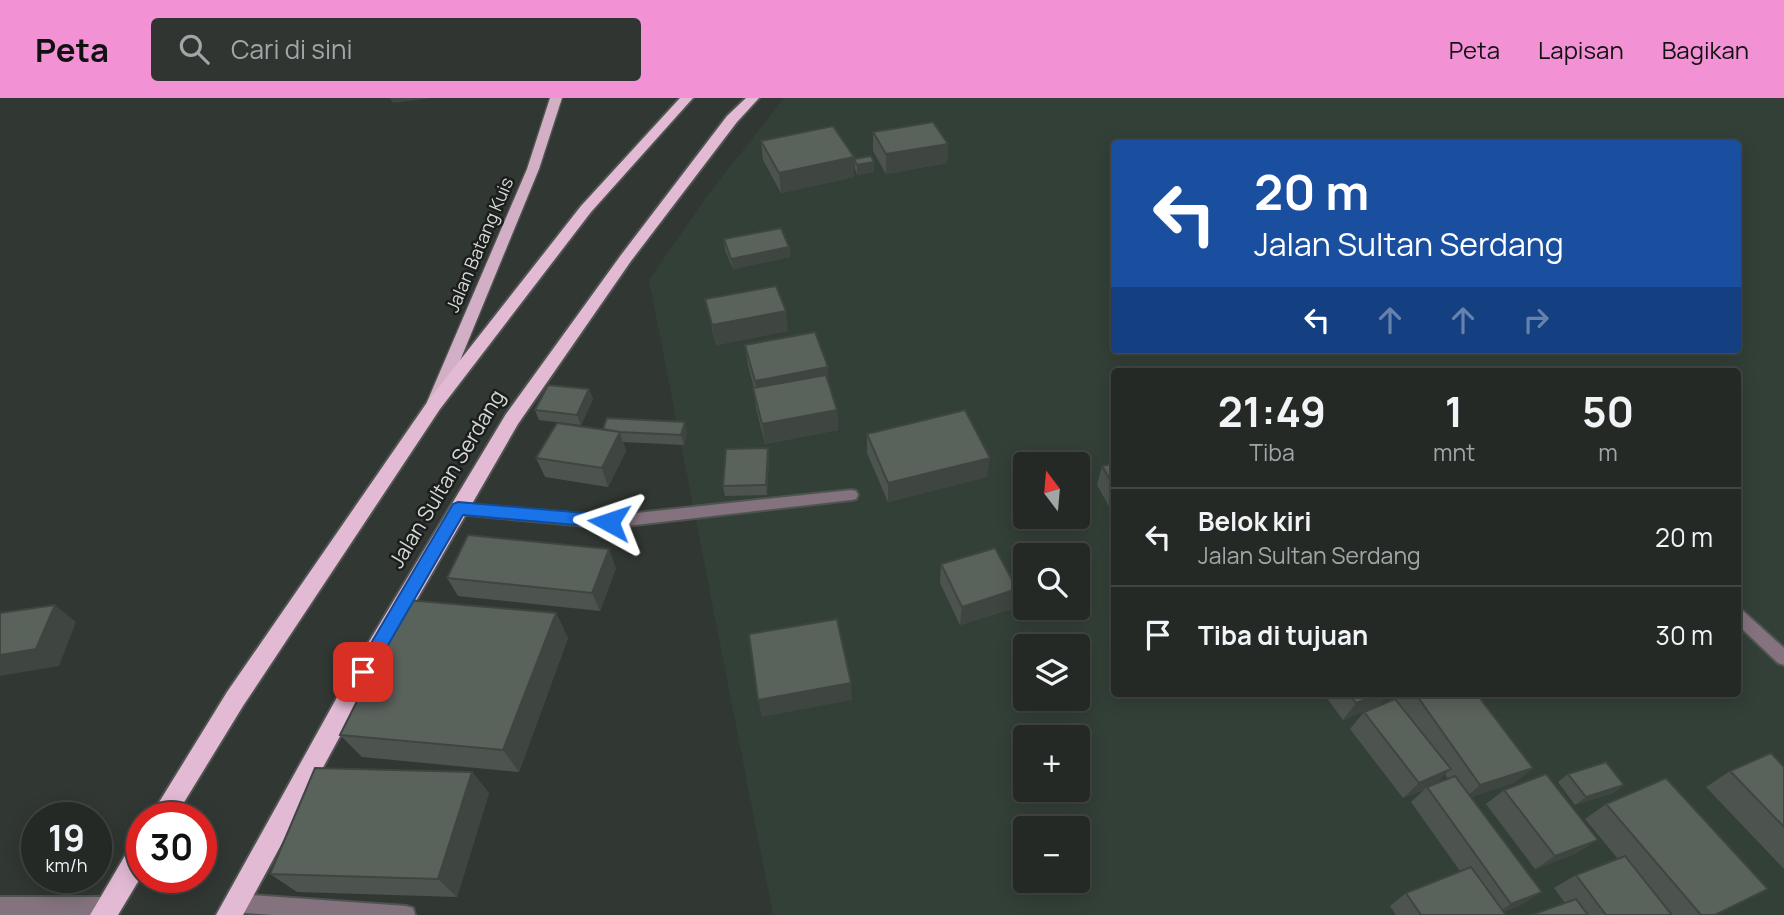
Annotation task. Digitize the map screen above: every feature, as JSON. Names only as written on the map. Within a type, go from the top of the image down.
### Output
[{"type":"highway","name":"Jalan Sultan Serdang","points":[[171,802],[235,699],[434,405],[586,209],[687,98]]},
{"type":"highway","name":"Jalan Sultan Serdang","points":[[232,909],[363,672],[512,419],[626,258],[732,119],[753,98]]},
{"type":"highway","points":[[105,911],[126,877]]},
{"type":"main road","name":"Jalan Batang Kuis","points":[[434,405],[533,169],[556,98]]},
{"type":"street","points":[[458,509],[609,522],[851,495]]},
{"type":"street","points":[[1741,619],[1784,658]]},
{"type":"street","points":[[0,906],[105,911]]},
{"type":"street","points":[[232,909],[406,915]]},
{"type":"shaded area","points":[[784,98],[1784,98],[1784,915],[773,915],[649,280],[707,196]]},
{"type":"building","points":[[933,122],[948,144],[886,154],[873,132]]},
{"type":"building","points":[[833,126],[854,157],[779,173],[761,141]]},
{"type":"building","points":[[871,156],[874,162],[857,165],[854,159]]},
{"type":"building","points":[[781,228],[789,247],[731,259],[724,239]]},
{"type":"building","points":[[776,286],[786,311],[712,325],[705,299]]},
{"type":"building","points":[[815,332],[828,367],[755,381],[745,345]]},
{"type":"building","points":[[826,375],[837,410],[762,424],[753,388]]},
{"type":"building","points":[[548,385],[589,389],[577,415],[535,410]]},
{"type":"building","points":[[965,410],[990,458],[888,483],[867,434]]},
{"type":"building","points":[[607,418],[685,422],[681,435],[620,432],[603,429]]},
{"type":"building","points":[[557,423],[620,432],[602,468],[536,458]]},
{"type":"building","points":[[768,448],[766,485],[723,486],[726,449]]},
{"type":"building","points":[[1111,464],[1111,481],[1102,466]]},
{"type":"building","points":[[468,535],[609,549],[592,593],[447,578]]},
{"type":"building","points":[[995,548],[1013,582],[1013,590],[962,607],[941,564]]},
{"type":"building","points":[[408,600],[556,613],[503,750],[340,735]]},
{"type":"building","points":[[55,605],[36,649],[0,655],[0,613]]},
{"type":"building","points":[[837,619],[851,683],[758,700],[749,634]]},
{"type":"building","points":[[1351,697],[1372,697],[1356,703]]},
{"type":"building","points":[[1418,697],[1479,697],[1533,768],[1480,785]]},
{"type":"building","points":[[1395,699],[1451,769],[1419,783],[1364,712]]},
{"type":"building","points":[[1771,753],[1784,767],[1784,827],[1730,771]]},
{"type":"building","points":[[1606,762],[1624,785],[1586,797],[1568,774]]},
{"type":"building","points":[[315,768],[472,772],[438,879],[270,874]]},
{"type":"building","points":[[1546,774],[1598,840],[1555,856],[1504,790]]},
{"type":"building","points":[[1455,776],[1542,892],[1511,904],[1427,787]]},
{"type":"building","points":[[1666,778],[1768,889],[1715,915],[1701,915],[1606,804]]},
{"type":"building","points":[[1625,856],[1672,915],[1606,915],[1576,875]]},
{"type":"building","points":[[1471,867],[1506,915],[1421,915],[1406,893]]},
{"type":"building","points":[[1576,899],[1588,915],[1531,915]]},
{"type":"route","points":[[363,672],[458,509],[609,522]]}]
